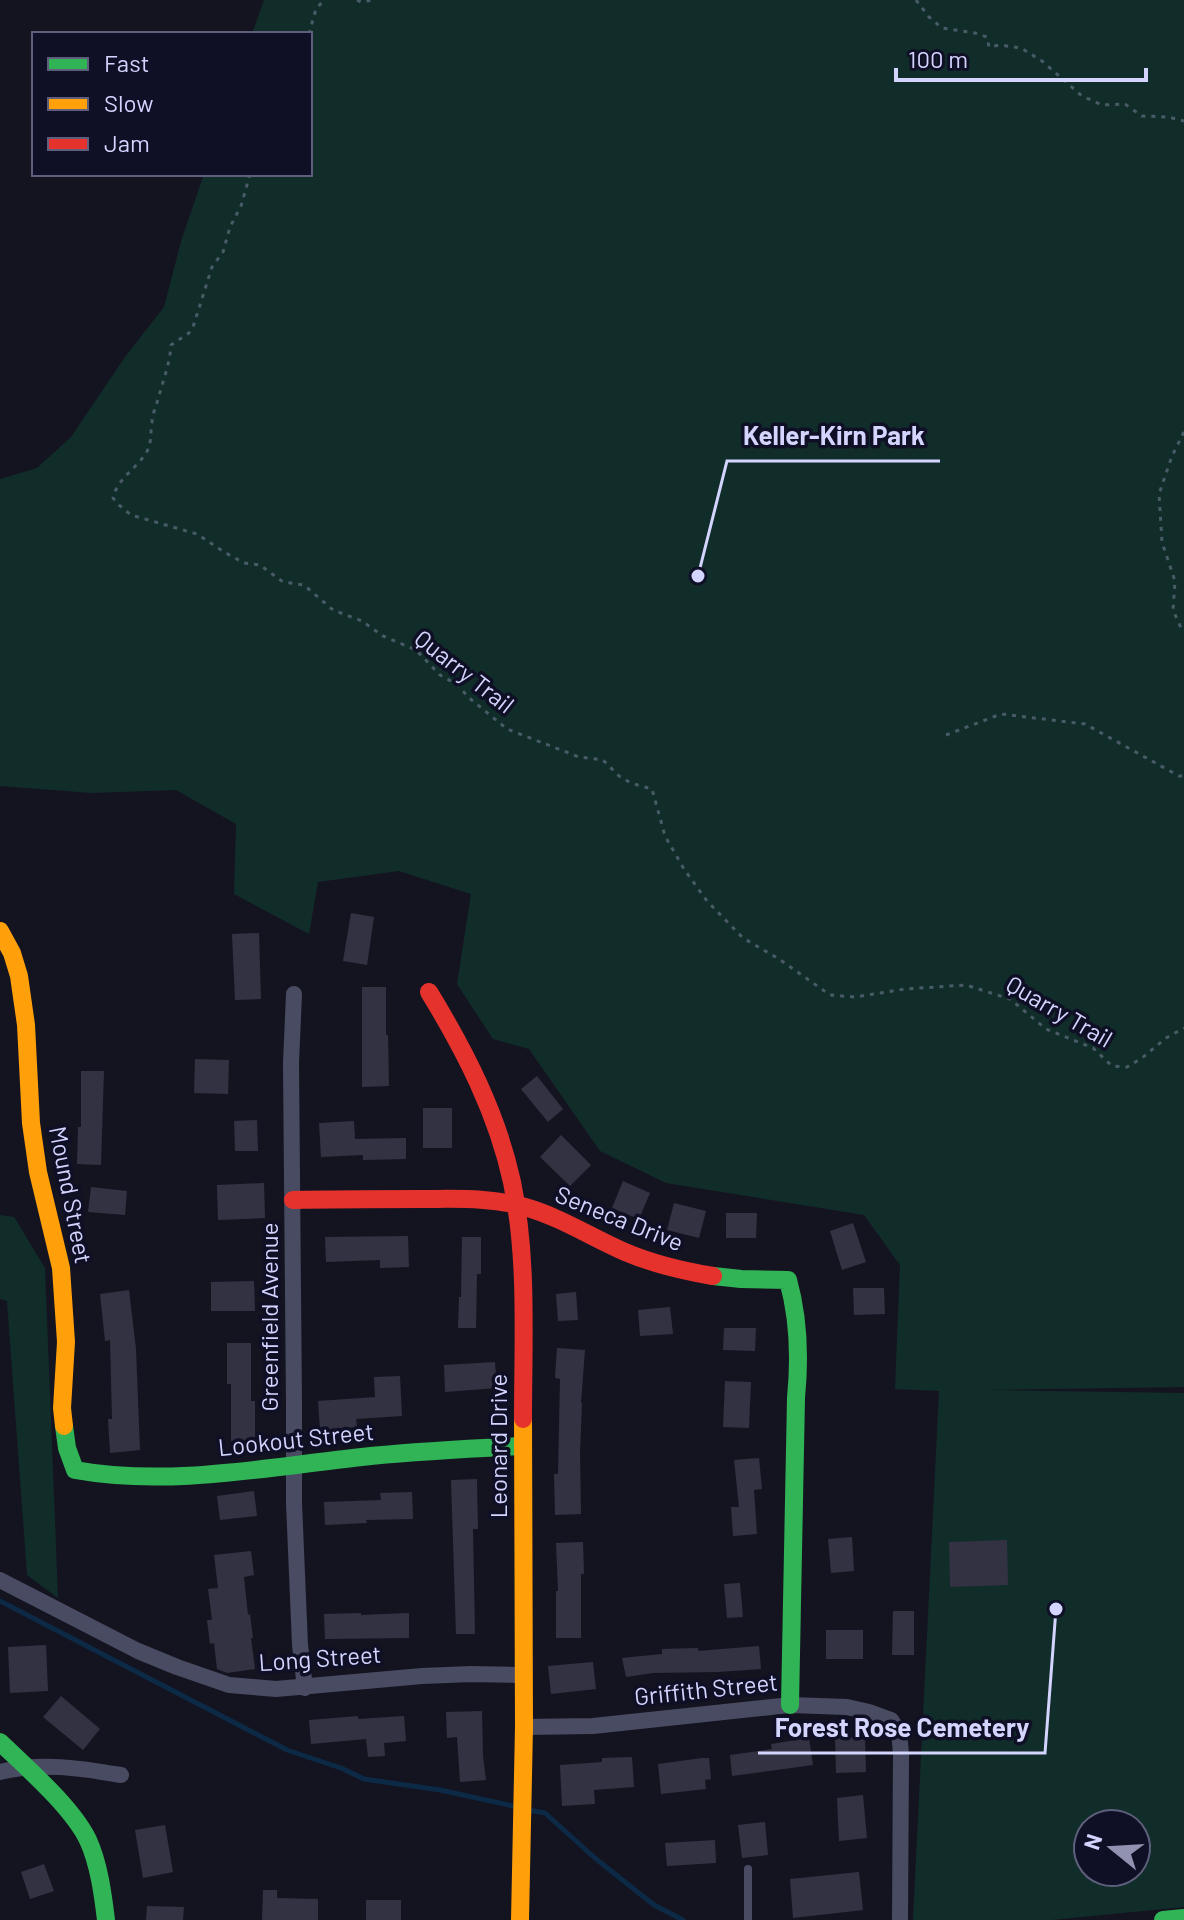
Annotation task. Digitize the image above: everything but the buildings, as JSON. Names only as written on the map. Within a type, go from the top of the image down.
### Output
[{"type":"street","name":"Mound Street","points":[[0,931],[12,953],[19,976],[38,1172],[61,1268],[66,1342],[63,1419],[67,1448],[75,1470]]},
{"type":"street","name":"Leonard Drive","points":[[429,992],[466,1056],[503,1148],[516,1204],[523,1267],[524,1727],[520,1920]]},
{"type":"street","name":"Greenfield Avenue","points":[[294,994],[291,1063],[294,1503],[299,1629],[305,1688]]},
{"type":"street","name":"Seneca Drive","points":[[293,1200],[464,1199],[516,1204],[549,1215],[626,1252],[671,1268],[718,1278],[788,1280],[796,1304],[800,1351],[796,1398],[790,1705]]},
{"type":"street","name":"Lookout Street","points":[[75,1470],[102,1475],[171,1476],[368,1456],[522,1446]]},
{"type":"street","name":"Long Street","points":[[0,1580],[138,1651],[229,1685],[305,1688],[422,1676],[523,1675]]},
{"type":"street","name":"Griffith Street","points":[[524,1727],[593,1726],[790,1705],[847,1707],[891,1720],[899,1732],[901,1754],[900,1920]]},
{"type":"street","points":[[0,1742],[44,1785],[88,1841],[102,1889],[106,1920]]},
{"type":"street","points":[[0,1772],[25,1767],[68,1767],[121,1775]]},
{"type":"street","points":[[1163,1920],[1184,1918]]},
{"type":"lane","points":[[748,1869],[748,1920]]},
{"type":"path","points":[[310,32],[316,9],[324,0]]},
{"type":"path","points":[[357,0],[373,0]]},
{"type":"path","points":[[916,0],[942,28],[987,37],[989,47],[1021,48],[1042,61],[1082,96],[1102,105],[1125,104],[1142,116],[1184,121]]},
{"type":"path","name":"Quarry Trail","points":[[249,176],[223,252],[212,267],[193,327],[171,345],[170,359],[152,420],[148,451],[115,489],[113,498],[119,505],[131,515],[197,534],[244,563],[260,565],[283,582],[304,585],[333,610],[362,621],[383,636],[416,650],[440,675],[458,685],[507,729],[579,757],[603,760],[619,776],[652,789],[665,836],[707,901],[743,938],[830,995],[855,997],[905,989],[966,985],[1010,999],[1046,1029],[1093,1048],[1112,1066],[1127,1067],[1184,1028]]},
{"type":"path","points":[[1184,432],[1159,494],[1162,542],[1175,581],[1173,610],[1184,629]]},
{"type":"path","points":[[946,735],[1001,714],[1085,724],[1184,776]]},
{"type":"green space","points":[[264,0],[1184,0],[1184,1387],[988,1390],[1184,1393],[1184,1907],[1051,1920],[913,1920],[939,1391],[895,1389],[900,1265],[864,1215],[666,1183],[600,1151],[529,1049],[493,1039],[457,984],[471,894],[399,871],[318,882],[309,934],[234,894],[236,824],[176,790],[92,793],[0,786],[0,479],[37,468],[71,437],[125,357],[164,307],[182,238],[203,176],[312,176],[312,32],[253,32]]},
{"type":"green space","points":[[0,1215],[14,1217],[45,1268],[58,1598],[27,1575],[7,1301],[0,1299]]},
{"type":"waterway","points":[[0,1601],[287,1750],[364,1779],[440,1790],[518,1807]]},
{"type":"waterway","points":[[528,1810],[545,1813],[654,1905],[683,1920]]},
{"type":"traffic: fast","points":[[713,1276],[788,1280],[794,1309],[798,1368],[790,1705]]},
{"type":"traffic: fast","points":[[64,1426],[67,1448],[75,1470],[146,1477],[218,1474],[382,1455],[522,1446]]},
{"type":"traffic: fast","points":[[0,1742],[48,1788],[81,1827],[95,1859],[106,1920]]},
{"type":"traffic: fast","points":[[1163,1920],[1184,1918]]},
{"type":"traffic: slow","points":[[0,931],[12,953],[19,976],[38,1172],[61,1268],[66,1342],[62,1408],[64,1426]]},
{"type":"traffic: slow","points":[[520,1920],[524,1727],[523,1419]]},
{"type":"traffic: jam","points":[[429,992],[489,1107],[512,1182],[523,1270],[523,1419]]},
{"type":"traffic: jam","points":[[293,1200],[460,1199],[512,1204],[551,1216],[636,1256],[668,1267],[713,1276]]},
{"type":"place","name":"Keller-Kirn Park","points":[[698,576]]},
{"type":"place","name":"Forest Rose Cemetery","points":[[1056,1609]]}]
